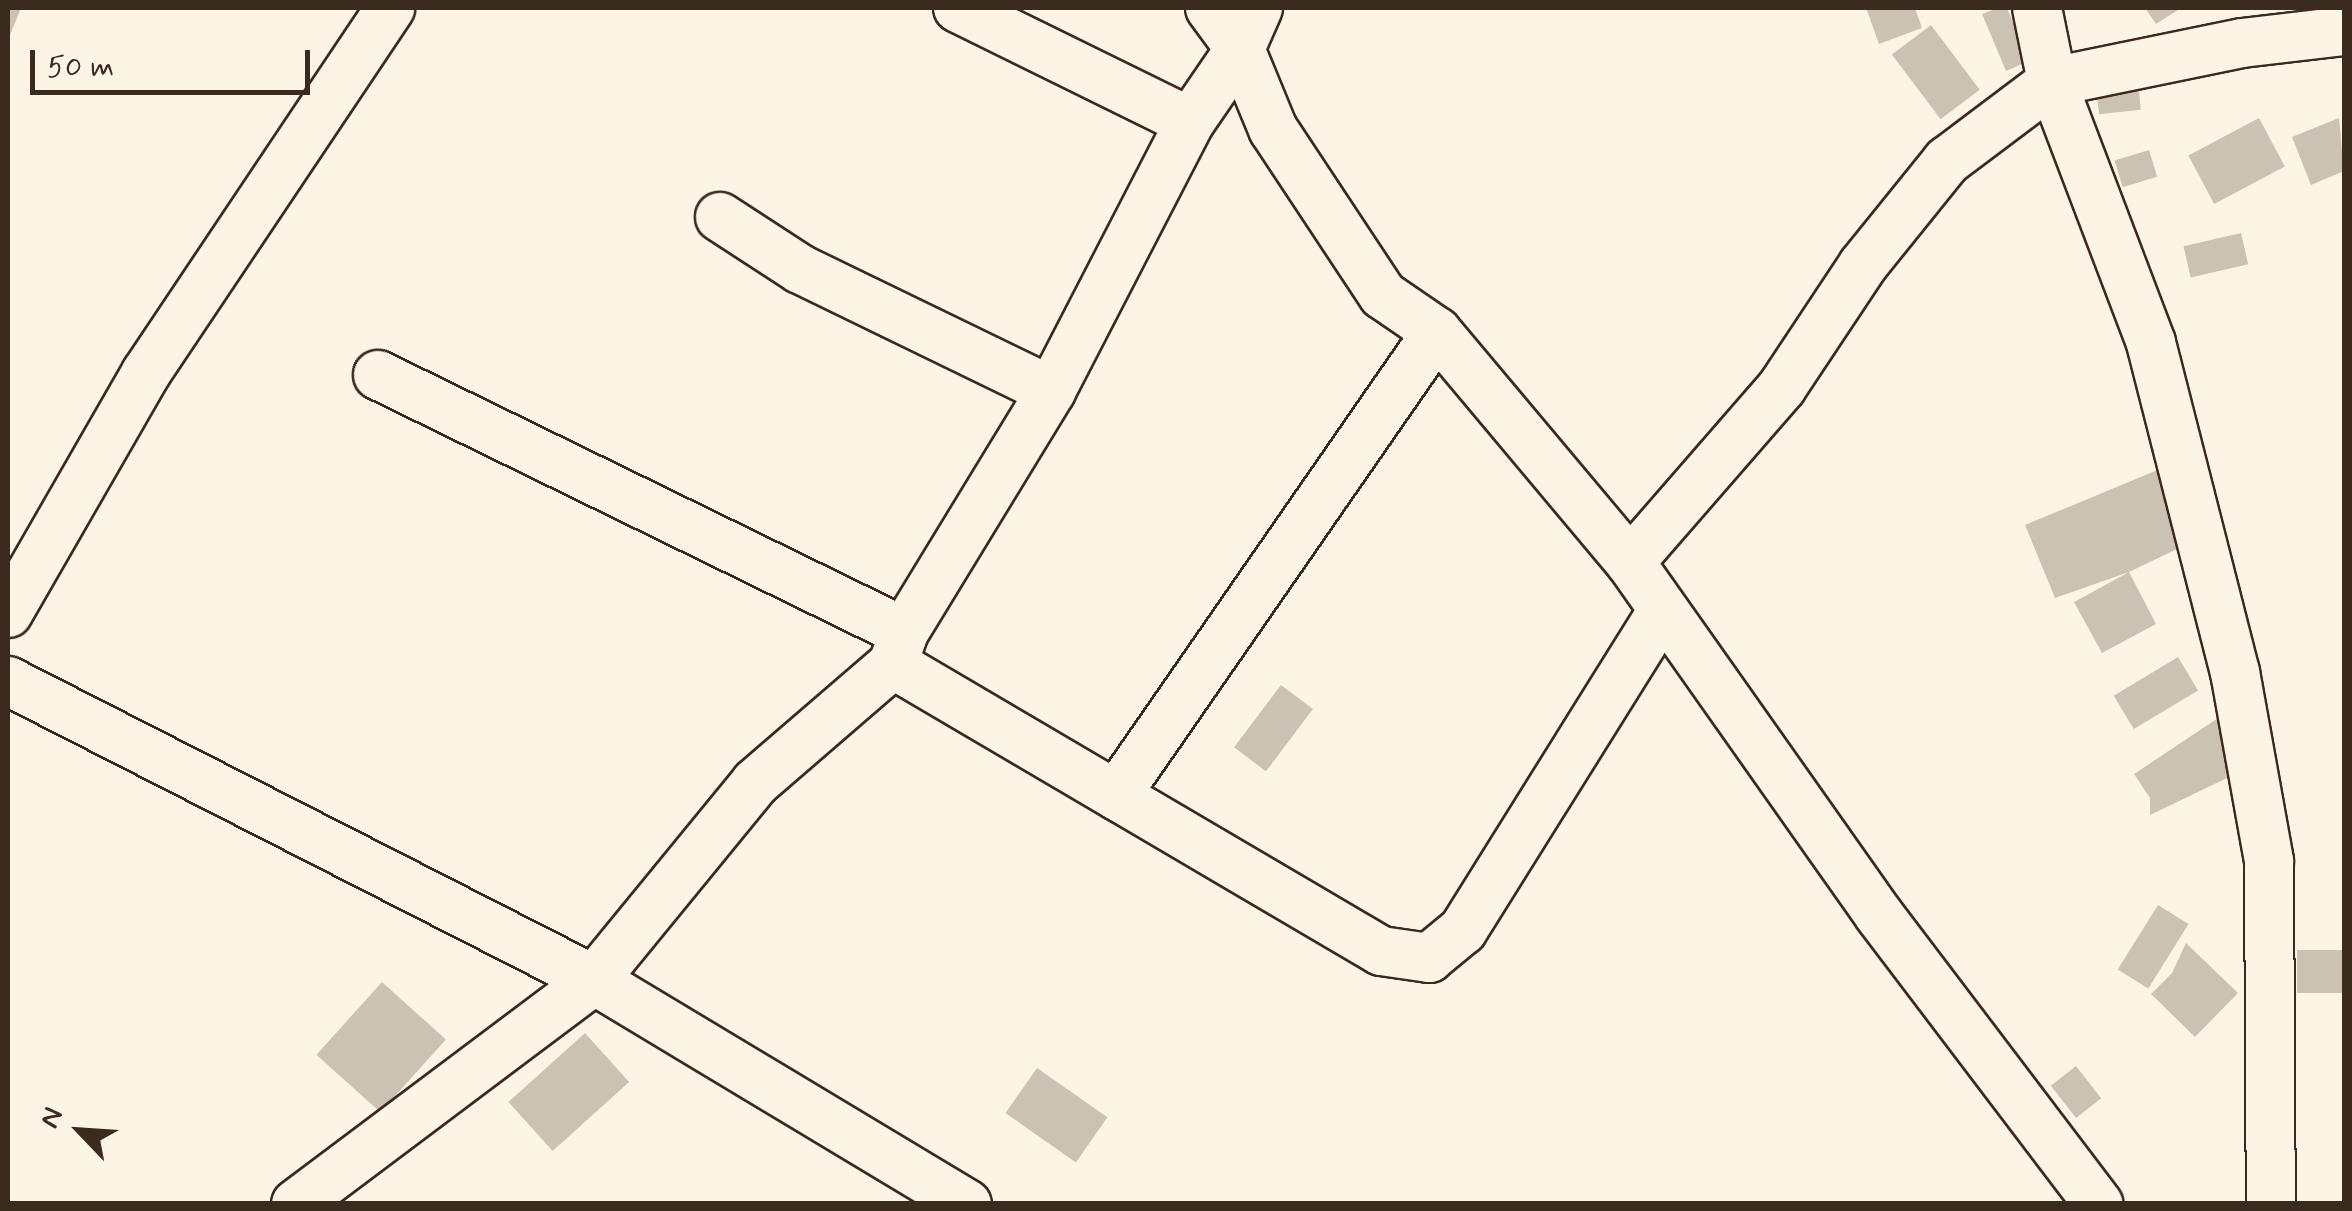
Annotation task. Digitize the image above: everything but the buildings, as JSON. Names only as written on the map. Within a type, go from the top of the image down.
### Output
[{"type":"street","points":[[8,613],[146,373],[390,8]]},
{"type":"street","points":[[958,8],[1190,122]]},
{"type":"street","points":[[1210,8],[1249,28],[1273,129],[1383,295],[1436,332],[1630,562],[1879,915],[2098,1204]]},
{"type":"street","points":[[2036,8],[2052,82],[2151,343],[2235,672],[2269,862],[2270,1204]]},
{"type":"street","points":[[296,1204],[594,980],[755,783],[898,648],[1051,390],[1190,122],[1249,28]]},
{"type":"street","points":[[1630,562],[1686,506],[1782,388],[1863,265],[1947,161],[2052,82],[2242,43],[2344,31]]},
{"type":"street","points":[[720,217],[800,269],[1051,390]]},
{"type":"street","points":[[1116,794],[1436,332]]},
{"type":"street","points":[[378,375],[898,648],[1116,794],[1381,951],[1429,958],[1464,930],[1663,610]]},
{"type":"street","points":[[8,681],[594,980],[967,1204]]}]
